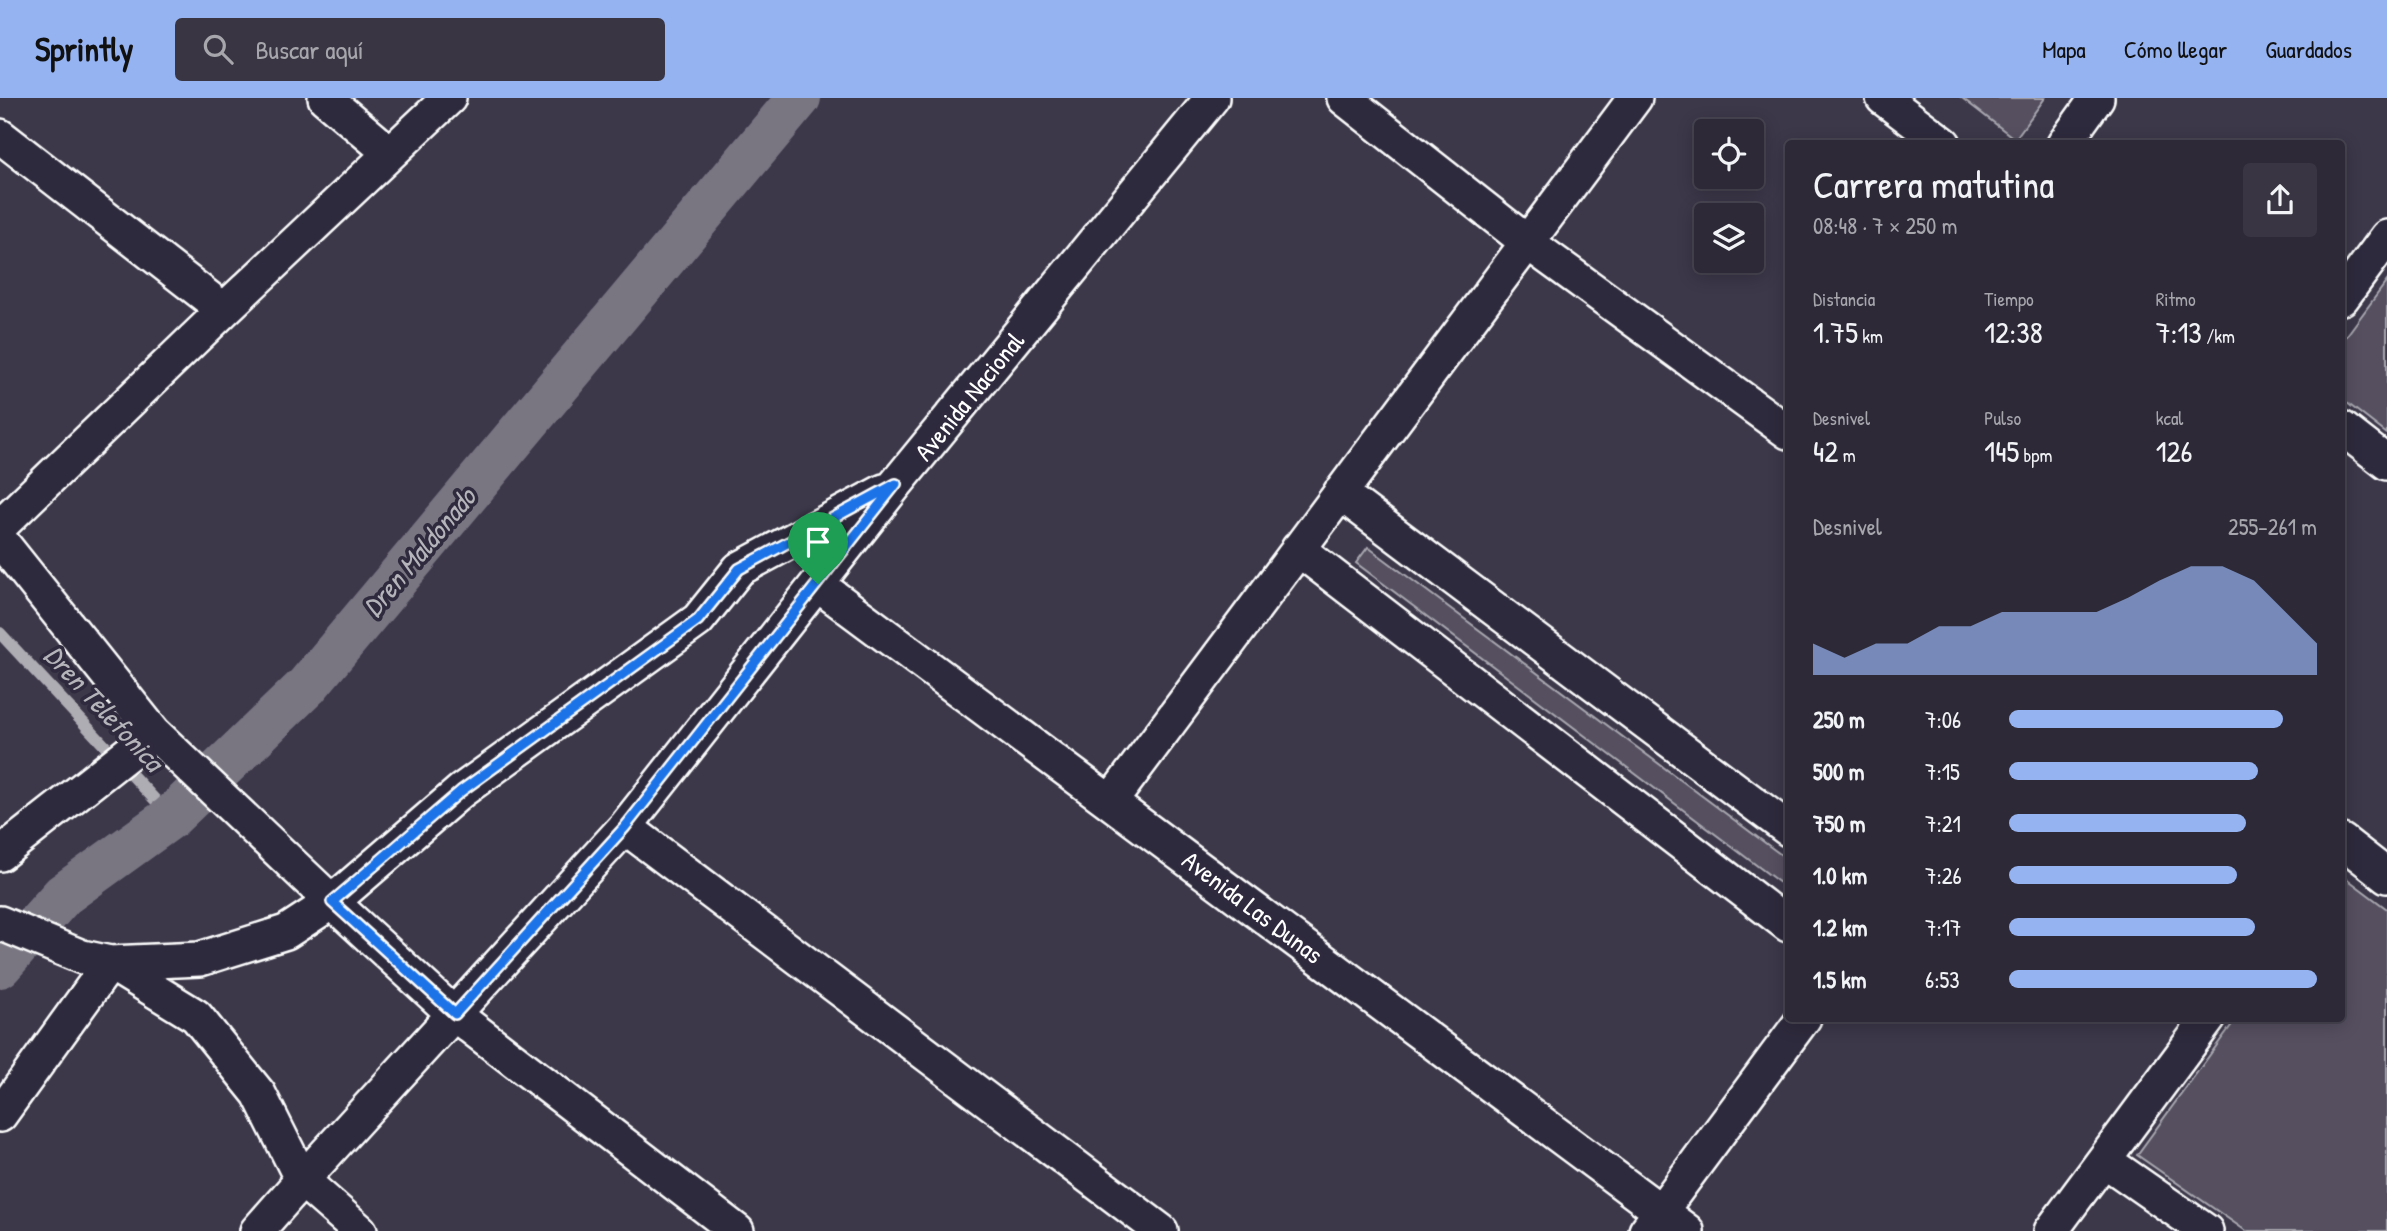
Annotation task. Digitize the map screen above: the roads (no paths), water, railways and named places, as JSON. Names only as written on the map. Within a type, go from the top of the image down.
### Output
[{"type":"street","points":[[325,98],[390,153]]},
{"type":"street","points":[[0,526],[449,98]]},
{"type":"street","name":"Avenida Nacional","points":[[257,1231],[625,827],[896,484],[1212,98]]},
{"type":"street","points":[[1344,98],[1527,242],[1785,430]]},
{"type":"street","points":[[1111,801],[1635,98]]},
{"type":"street","points":[[1883,98],[1939,140]]},
{"type":"street","points":[[2067,140],[2097,98]]},
{"type":"street","points":[[0,136],[224,310]]},
{"type":"street","points":[[2345,294],[2387,237]]},
{"type":"street","points":[[2345,430],[2387,463]]},
{"type":"street","points":[[0,923],[82,957],[110,963],[200,959],[286,932],[332,902],[461,791],[698,620],[739,569],[896,484]]},
{"type":"street","points":[[1340,493],[1785,827]]},
{"type":"street","points":[[0,540],[154,733],[332,902],[455,1014],[737,1231]]},
{"type":"street","points":[[1298,550],[1785,923]]},
{"type":"street","name":"Avenida Las Dunas","points":[[818,584],[1111,801],[1653,1221],[1687,1231]]},
{"type":"street","points":[[0,854],[154,733]]},
{"type":"street","points":[[625,827],[1161,1231]]},
{"type":"street","points":[[2345,843],[2387,876]]},
{"type":"street","points":[[0,1115],[110,963]]},
{"type":"street","points":[[110,963],[196,1016],[259,1094],[302,1180],[360,1231]]},
{"type":"street","points":[[1653,1221],[1801,1022]]},
{"type":"street","points":[[2051,1231],[2206,1022]]},
{"type":"street","points":[[2104,1160],[2206,1231]]},
{"type":"waterway","name":"Dren Maldonado","points":[[0,966],[63,895],[171,817],[307,686],[799,98]]},
{"type":"waterway","name":"Dren Telefonica","points":[[0,633],[171,817]]}]
